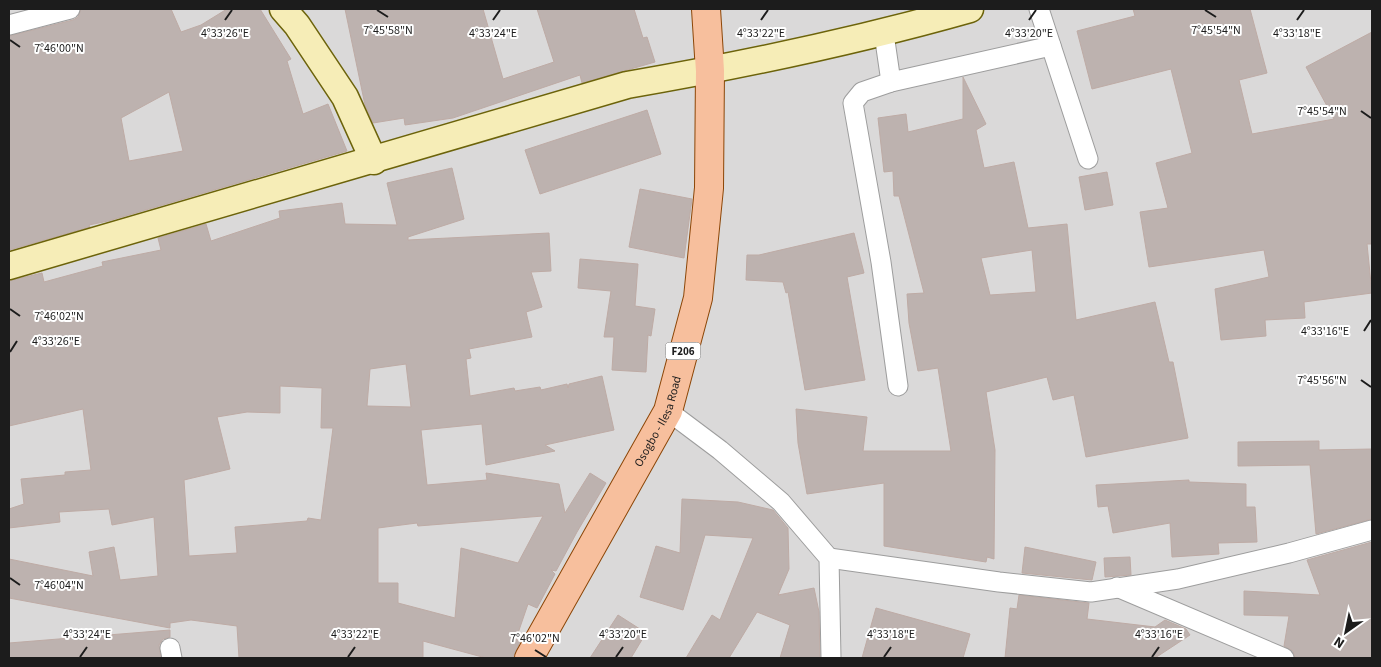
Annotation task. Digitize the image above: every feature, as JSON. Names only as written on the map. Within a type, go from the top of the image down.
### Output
[{"type":"main road","points":[[283,9],[297,25],[345,97],[374,161]]},
{"type":"main road","name":"Osogbo - Ilesa Road","points":[[530,658],[668,411],[698,298],[709,188],[710,71],[706,9]]},
{"type":"main road","points":[[9,266],[374,161],[627,85],[710,71],[884,34],[970,9]]},
{"type":"street","points":[[9,25],[70,9]]},
{"type":"street","points":[[1039,9],[1088,159]]},
{"type":"street","points":[[884,34],[892,82]]},
{"type":"street","points":[[898,386],[881,262],[853,103],[862,92],[892,82],[1051,46]]},
{"type":"street","points":[[668,411],[720,450],[781,502],[829,558],[831,658]]},
{"type":"street","points":[[829,558],[1000,582],[1091,592],[1178,579],[1289,553],[1372,530]]},
{"type":"street","points":[[1117,587],[1284,658]]},
{"type":"shaded area","points":[[9,9],[1372,9],[1372,658],[9,658]]},
{"type":"building","points":[[81,9],[171,9],[181,32],[201,25],[227,9],[260,9],[291,59],[287,61],[303,114],[328,104],[347,151],[89,225],[90,227],[9,250],[9,36],[73,20],[78,17]],"holes":[[[169,92],[183,151],[129,161],[121,118]]]},
{"type":"building","points":[[345,9],[483,9],[503,79],[554,62],[537,9],[634,9],[643,38],[647,37],[655,62],[582,83],[580,75],[453,118],[405,125],[404,118],[373,123],[365,105]]},
{"type":"building","points":[[1133,9],[1250,9],[1267,73],[1239,80],[1252,134],[1334,119],[1306,67],[1372,32],[1372,244],[1367,244],[1372,293],[1304,302],[1305,318],[1265,320],[1266,336],[1221,340],[1215,289],[1269,277],[1264,250],[1149,267],[1140,212],[1168,208],[1156,163],[1192,153],[1171,69],[1092,89],[1077,31],[1135,16]]},
{"type":"building","points":[[963,77],[986,124],[976,130],[984,168],[1014,162],[1028,228],[1067,224],[1076,320],[1155,302],[1169,362],[1173,362],[1188,438],[1086,457],[1074,395],[1053,400],[1047,377],[986,392],[995,450],[994,559],[987,557],[986,562],[884,546],[884,483],[807,494],[798,443],[796,409],[867,417],[863,451],[951,451],[938,368],[918,371],[909,323],[907,294],[924,293],[899,196],[894,196],[893,171],[884,172],[878,118],[906,114],[908,132],[963,119]],"holes":[[[1032,250],[1036,292],[990,295],[981,258]]]},
{"type":"building","points":[[647,110],[661,154],[540,194],[525,150]]},
{"type":"building","points":[[452,168],[464,219],[408,237],[408,240],[549,233],[551,271],[531,272],[542,307],[526,312],[532,337],[469,349],[471,358],[466,359],[470,396],[514,388],[515,391],[540,387],[541,390],[567,384],[568,388],[569,384],[602,376],[614,430],[545,445],[555,451],[486,465],[482,424],[421,430],[427,485],[487,480],[486,473],[559,484],[565,513],[590,473],[606,483],[556,571],[551,570],[555,574],[537,608],[528,604],[516,639],[520,642],[513,658],[486,658],[423,641],[423,658],[239,658],[237,626],[191,620],[170,623],[170,628],[9,598],[9,559],[93,576],[89,552],[114,547],[120,580],[158,576],[154,517],[112,525],[109,509],[59,512],[60,522],[9,528],[9,509],[24,504],[21,479],[65,475],[65,472],[91,470],[83,409],[9,426],[9,281],[42,273],[44,282],[103,266],[102,262],[161,250],[158,238],[206,224],[211,241],[280,218],[279,211],[342,203],[345,224],[397,225],[387,183]],"holes":[[[406,364],[411,407],[367,406],[370,369]],[[280,386],[322,388],[321,428],[333,428],[321,520],[308,518],[307,521],[235,527],[237,553],[189,556],[184,480],[230,469],[217,417],[247,412],[280,413]],[[543,516],[518,563],[461,548],[455,618],[398,603],[398,583],[378,583],[378,528],[417,523],[418,526]]]},
{"type":"building","points":[[1107,172],[1113,205],[1085,210],[1079,177]]},
{"type":"building","points":[[640,189],[692,199],[684,258],[629,247]]},
{"type":"building","points":[[854,233],[864,273],[847,277],[865,380],[805,390],[788,292],[786,293],[783,282],[746,280],[747,255],[759,255]]},
{"type":"building","points":[[580,259],[638,264],[635,306],[655,309],[651,336],[648,335],[646,372],[612,370],[614,337],[604,337],[611,291],[578,288]]},
{"type":"building","points":[[1319,441],[1319,450],[1372,449],[1372,519],[1316,534],[1310,465],[1238,466],[1238,442]]},
{"type":"building","points":[[1189,480],[1189,482],[1246,484],[1246,507],[1255,507],[1257,542],[1218,543],[1219,554],[1172,557],[1170,523],[1113,533],[1108,506],[1098,507],[1096,485]]},
{"type":"building","points":[[682,499],[738,502],[773,510],[788,528],[789,569],[778,595],[814,588],[819,612],[820,658],[780,658],[790,625],[757,612],[729,658],[686,658],[712,615],[720,620],[753,538],[705,535],[683,610],[640,597],[656,546],[680,553]]},
{"type":"building","points":[[1372,542],[1372,658],[1295,658],[1293,651],[1284,646],[1289,616],[1244,615],[1244,591],[1320,595],[1307,560]]},
{"type":"building","points":[[1025,547],[1096,562],[1092,580],[1022,573]]},
{"type":"building","points":[[1130,557],[1131,575],[1105,577],[1104,558]]},
{"type":"building","points":[[1019,595],[1089,603],[1087,619],[1155,627],[1165,620],[1186,629],[1190,635],[1155,658],[1005,658],[1010,608],[1017,609]]},
{"type":"building","points":[[876,608],[970,634],[963,658],[862,658]]},
{"type":"building","points":[[618,615],[643,631],[643,638],[631,658],[590,658]]},
{"type":"building","points":[[170,630],[170,637],[163,639],[159,645],[161,658],[9,658],[9,643]]}]
